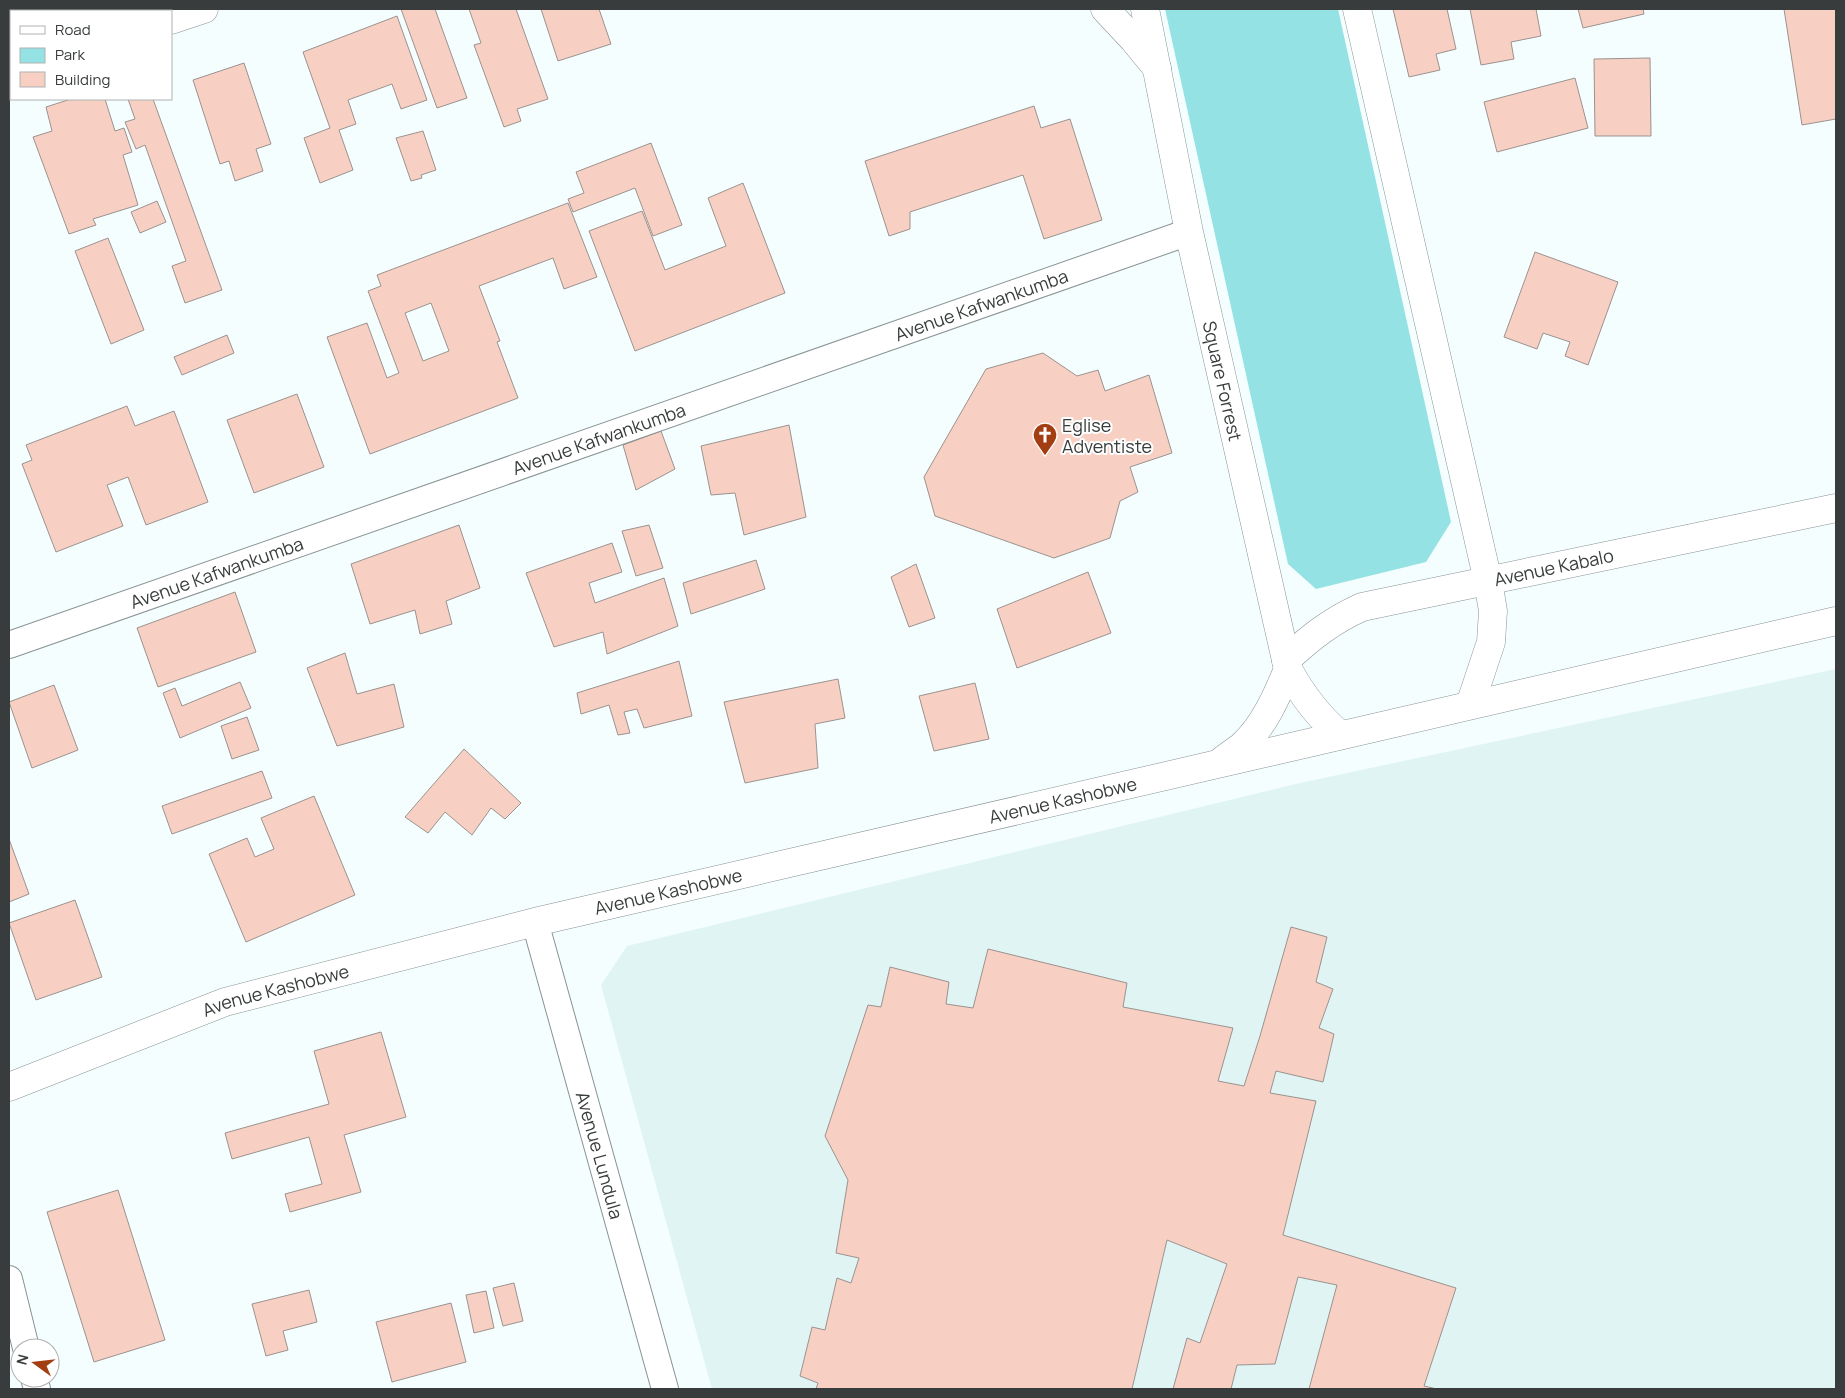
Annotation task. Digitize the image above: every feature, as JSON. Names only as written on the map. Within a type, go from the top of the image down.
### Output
[{"type":"street","points":[[172,20],[204,9]]},
{"type":"street","points":[[1106,9],[1157,68]]},
{"type":"street","name":"Square Forrest","points":[[1144,9],[1189,232],[1287,665],[1306,699],[1321,718],[1340,735]]},
{"type":"street","points":[[1357,9],[1488,580],[1492,611],[1491,642],[1470,704]]},
{"type":"street","name":"Avenue Kafwankumba","points":[[9,645],[1189,232]]},
{"type":"street","name":"Avenue Kabalo","points":[[1287,665],[1314,635],[1338,618],[1362,607],[1836,508]]},
{"type":"street","points":[[1340,735],[1836,621]]},
{"type":"street","points":[[1218,763],[1243,745],[1258,727],[1276,698],[1287,665]]},
{"type":"street","name":"Avenue Kashobwe","points":[[9,1087],[225,1002],[535,922],[1340,735]]},
{"type":"street","name":"Avenue Lundula","points":[[535,922],[665,1389]]},
{"type":"street","points":[[9,1279],[24,1338]]},
{"type":"shaded area","points":[[1836,669],[1836,1389],[712,1389],[601,985],[627,946],[1300,783]]},
{"type":"green space","points":[[1165,9],[1338,9],[1451,522],[1426,562],[1316,589],[1288,564]]},
{"type":"building","points":[[9,9],[27,9],[10,10],[9,21]]},
{"type":"building","points":[[401,9],[435,9],[467,98],[437,108]]},
{"type":"building","points":[[469,9],[516,9],[548,99],[517,109],[521,121],[504,127],[474,45],[481,43]]},
{"type":"building","points":[[541,9],[599,9],[611,44],[558,61]]},
{"type":"building","points":[[1393,9],[1447,9],[1456,49],[1436,54],[1440,70],[1409,77]]},
{"type":"building","points":[[1470,9],[1536,9],[1541,36],[1511,42],[1514,59],[1481,65]]},
{"type":"building","points":[[1578,9],[1643,9],[1644,14],[1583,28]]},
{"type":"building","points":[[1784,9],[1836,9],[1836,119],[1802,125]]},
{"type":"building","points":[[397,16],[427,100],[401,109],[392,84],[348,100],[356,124],[339,130],[353,170],[320,183],[304,138],[330,128],[303,52]]},
{"type":"building","points":[[1650,58],[1651,136],[1595,136],[1594,59]]},
{"type":"building","points":[[244,63],[271,144],[256,149],[263,171],[235,181],[229,161],[220,164],[193,80]]},
{"type":"building","points":[[1575,78],[1588,128],[1497,152],[1484,102]]},
{"type":"building","points":[[68,100],[105,100],[115,131],[124,128],[132,152],[123,155],[138,205],[93,219],[96,225],[69,234],[33,137],[52,131],[46,107]]},
{"type":"building","points":[[128,100],[153,100],[222,290],[185,303],[172,266],[186,261],[145,145],[136,149],[125,122],[135,119]]},
{"type":"building","points":[[1034,106],[1041,128],[1070,119],[1102,220],[1044,239],[1023,175],[910,212],[910,229],[889,236],[865,161]]},
{"type":"building","points":[[423,131],[436,170],[421,175],[422,178],[411,181],[396,138]]},
{"type":"building","points":[[651,143],[682,225],[653,236],[635,188],[573,212],[568,199],[584,193],[576,172]]},
{"type":"building","points":[[743,183],[785,293],[635,351],[589,231],[642,211],[665,270],[726,246],[708,198]]},
{"type":"building","points":[[157,201],[166,222],[140,233],[131,212]]},
{"type":"building","points":[[568,203],[597,277],[564,289],[553,258],[479,286],[500,341],[497,342],[518,398],[370,454],[327,337],[367,323],[387,378],[399,373],[368,291],[381,286],[377,275]],"holes":[[[431,303],[449,351],[423,361],[405,313]]]},
{"type":"building","points":[[108,238],[144,330],[111,344],[75,251]]},
{"type":"building","points":[[1535,252],[1618,282],[1588,365],[1565,356],[1570,342],[1543,333],[1537,349],[1504,337]]},
{"type":"building","points":[[227,335],[234,353],[182,375],[174,357]]},
{"type":"building","points":[[1043,353],[1077,376],[1098,370],[1105,391],[1149,375],[1172,453],[1130,467],[1138,492],[1120,501],[1110,538],[1054,558],[935,516],[924,477],[986,369]]},
{"type":"building","points":[[297,394],[324,467],[254,493],[227,420]]},
{"type":"building","points":[[127,406],[135,426],[174,411],[208,502],[146,525],[128,477],[107,485],[123,526],[56,552],[22,464],[32,460],[26,445]]},
{"type":"building","points":[[789,425],[806,517],[744,535],[735,493],[711,495],[701,446]]},
{"type":"building","points":[[661,431],[675,469],[636,490],[623,445]]},
{"type":"building","points":[[459,525],[480,588],[446,601],[452,624],[420,634],[415,610],[370,624],[351,564]]},
{"type":"building","points":[[649,525],[663,568],[636,576],[622,531]]},
{"type":"building","points":[[612,543],[622,572],[589,583],[595,603],[664,578],[678,626],[607,654],[603,632],[554,647],[526,573]]},
{"type":"building","points":[[756,560],[765,589],[691,614],[683,583]]},
{"type":"building","points":[[916,564],[935,618],[909,627],[891,577]]},
{"type":"building","points":[[1088,572],[1111,633],[1017,668],[997,609]]},
{"type":"building","points":[[235,592],[256,652],[158,687],[137,628]]},
{"type":"building","points":[[345,653],[357,694],[394,684],[404,727],[337,746],[307,668]]},
{"type":"building","points":[[679,661],[692,716],[644,728],[637,709],[624,712],[630,733],[618,735],[609,705],[581,714],[577,693]]},
{"type":"building","points":[[838,679],[845,718],[815,724],[818,768],[745,783],[724,702]]},
{"type":"building","points":[[240,682],[251,708],[180,738],[163,693],[175,688],[182,706]]},
{"type":"building","points":[[975,683],[989,739],[934,751],[919,696]]},
{"type":"building","points":[[54,685],[78,750],[32,768],[9,702]]},
{"type":"building","points":[[247,717],[259,750],[232,759],[221,726]]},
{"type":"building","points":[[464,749],[521,803],[505,819],[491,808],[472,835],[445,812],[428,833],[405,817]]},
{"type":"building","points":[[262,771],[272,798],[172,834],[162,806]]},
{"type":"building","points":[[314,796],[355,895],[246,942],[209,854],[247,838],[255,857],[274,849],[261,818]]},
{"type":"building","points":[[9,839],[29,894],[9,902]]},
{"type":"building","points":[[75,900],[102,977],[36,1000],[9,923]]},
{"type":"building","points":[[1291,927],[1327,937],[1316,982],[1333,989],[1319,1028],[1334,1034],[1323,1082],[1276,1071],[1270,1093],[1316,1101],[1283,1235],[1456,1288],[1424,1386],[1437,1389],[1309,1389],[1337,1285],[1298,1277],[1275,1364],[1237,1365],[1231,1389],[1173,1389],[1187,1338],[1200,1343],[1227,1264],[1167,1240],[1132,1389],[816,1389],[818,1383],[800,1376],[812,1327],[825,1330],[837,1278],[851,1283],[859,1258],[836,1253],[848,1180],[825,1136],[868,1005],[881,1007],[890,967],[949,982],[946,1004],[973,1008],[988,949],[1127,983],[1123,1007],[1233,1028],[1218,1081],[1244,1086]]},
{"type":"building","points":[[381,1032],[406,1117],[344,1135],[361,1192],[290,1212],[285,1194],[322,1184],[309,1137],[232,1159],[225,1133],[329,1104],[314,1051]]},
{"type":"building","points":[[118,1190],[165,1340],[94,1362],[47,1212]]},
{"type":"building","points":[[514,1283],[523,1321],[503,1326],[493,1288]]},
{"type":"building","points":[[309,1290],[317,1322],[283,1331],[288,1350],[266,1356],[252,1304]]},
{"type":"building","points":[[486,1291],[494,1328],[474,1333],[466,1295]]},
{"type":"building","points":[[451,1303],[466,1362],[392,1382],[376,1322]]},
{"type":"place","name":"Eglise Adventiste","points":[[1045,456]]}]
